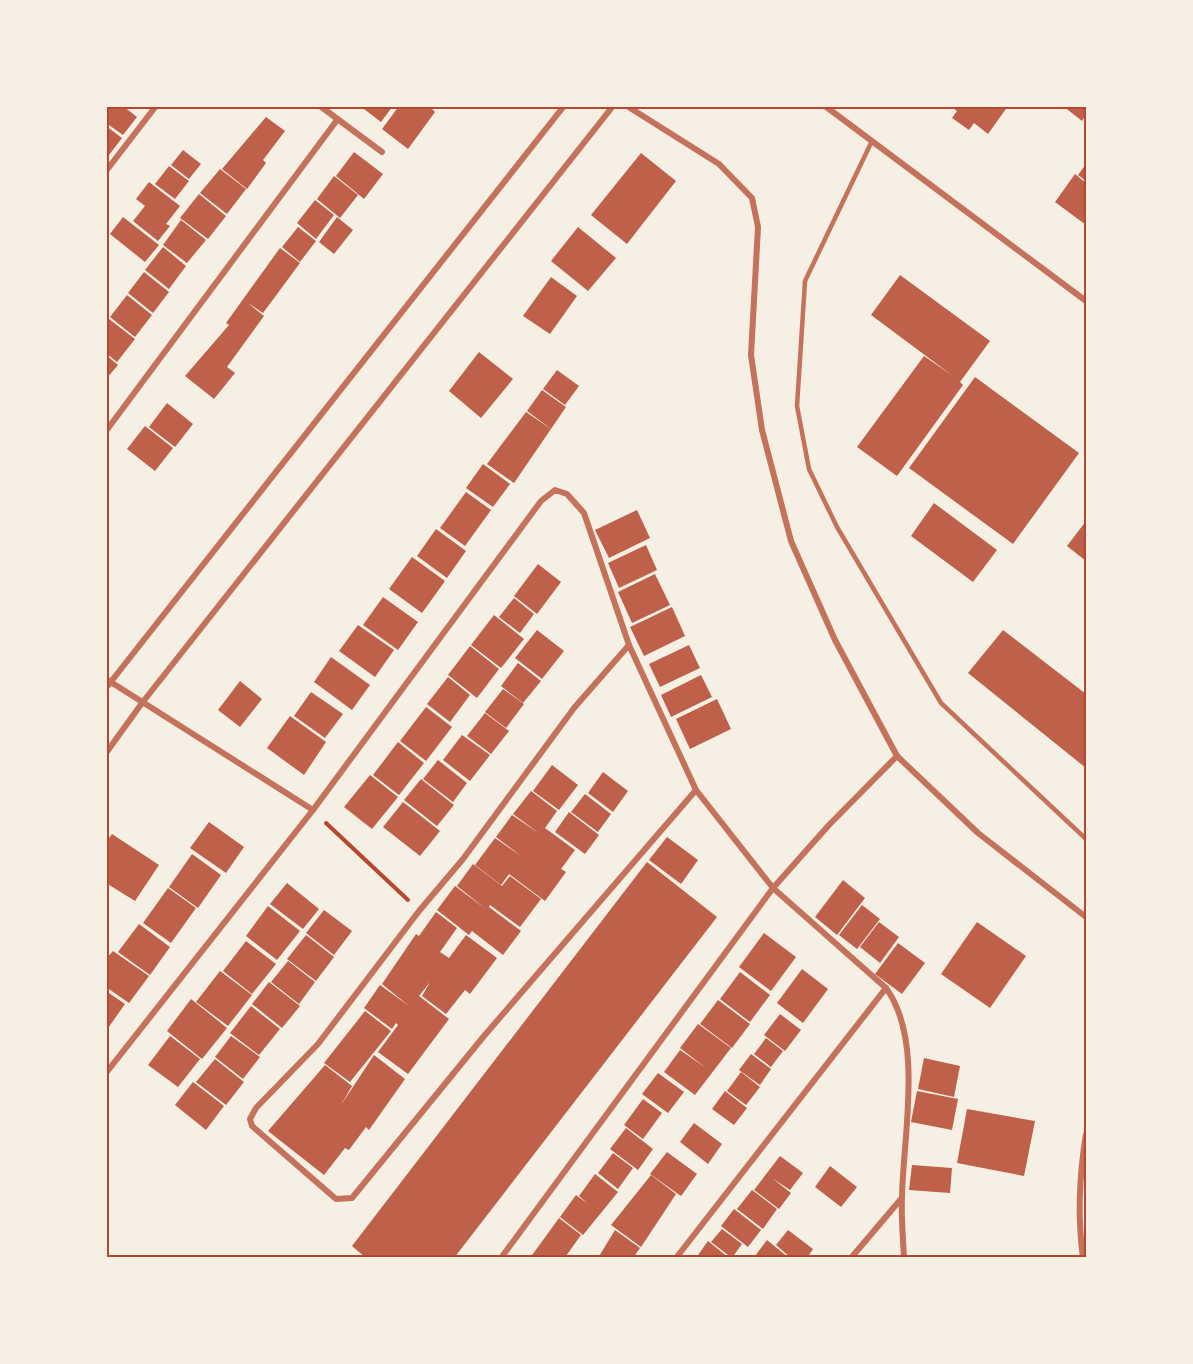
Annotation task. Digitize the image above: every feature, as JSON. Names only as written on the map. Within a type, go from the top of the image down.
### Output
[{"type":"street","points":[[106,171],[156,106]]},
{"type":"street","points":[[320,106],[382,152]]},
{"type":"street","points":[[313,810],[108,683],[564,106]]},
{"type":"street","points":[[106,753],[142,703],[613,106]]},
{"type":"street","points":[[627,106],[720,164],[753,198],[758,227],[758,247],[751,355],[762,430],[791,541],[835,640],[897,756],[978,833],[1086,917]]},
{"type":"street","points":[[825,106],[871,144],[1086,301]]},
{"type":"street","points":[[106,431],[336,120]]},
{"type":"street","points":[[106,1073],[313,810],[541,501],[555,490],[567,494],[584,513],[629,645],[696,790],[773,888],[886,988],[896,1003],[907,1058],[902,1198],[904,1257]]},
{"type":"street","points":[[629,645],[574,708],[463,859],[419,911],[331,1027],[256,1108],[250,1119],[252,1126],[336,1199],[352,1198],[484,1036],[696,790]]},
{"type":"street","points":[[501,1257],[773,888],[828,826],[897,756]]},
{"type":"street","points":[[676,1257],[886,988]]},
{"type":"street","points":[[1083,1257],[1078,1226],[1078,1177],[1086,1134]]},
{"type":"street","points":[[851,1257],[902,1198]]},
{"type":"lane","points":[[871,144],[805,280],[797,406],[808,469],[837,527],[941,703],[1086,839]]},
{"type":"path","points":[[313,810],[419,911]]},
{"type":"building","points":[[106,106],[123,106],[137,117],[123,135],[106,123]]},
{"type":"building","points":[[366,106],[393,106],[381,122],[364,109]]},
{"type":"building","points":[[399,106],[429,106],[435,112],[408,149],[382,129]]},
{"type":"building","points":[[951,106],[1008,106],[988,134],[974,123],[969,130],[952,118],[957,111]]},
{"type":"building","points":[[1063,106],[1086,106],[1086,115],[1082,121]]},
{"type":"building","points":[[266,117],[285,131],[263,160],[266,163],[247,189],[222,169]]},
{"type":"building","points":[[106,126],[122,138],[109,155],[106,153]]},
{"type":"building","points":[[183,150],[201,164],[189,179],[171,165]]},
{"type":"building","points":[[354,152],[383,174],[364,199],[336,176]]},
{"type":"building","points":[[641,153],[676,181],[627,244],[591,215]]},
{"type":"building","points":[[1086,164],[1086,181],[1078,175]]},
{"type":"building","points":[[169,166],[189,181],[175,199],[155,184]]},
{"type":"building","points":[[220,169],[246,189],[227,214],[200,193]]},
{"type":"building","points":[[1075,174],[1086,183],[1086,225],[1055,202]]},
{"type":"building","points":[[334,176],[358,195],[340,218],[317,199]]},
{"type":"building","points":[[149,182],[180,206],[166,224],[170,226],[158,241],[133,221],[145,206],[136,199]]},
{"type":"building","points":[[199,194],[226,216],[208,239],[180,218]]},
{"type":"building","points":[[315,200],[334,215],[316,239],[297,223]]},
{"type":"building","points":[[123,217],[159,245],[145,262],[110,234]]},
{"type":"building","points":[[337,217],[353,230],[334,254],[319,242]]},
{"type":"building","points":[[181,220],[206,240],[187,263],[163,245]]},
{"type":"building","points":[[298,227],[316,241],[300,262],[282,247]]},
{"type":"building","points":[[578,227],[616,258],[588,291],[551,261]]},
{"type":"building","points":[[163,247],[186,266],[169,289],[145,270]]},
{"type":"building","points":[[280,248],[300,263],[263,313],[248,303],[264,316],[227,367],[235,373],[214,399],[185,376],[229,325],[226,323]]},
{"type":"building","points":[[144,272],[169,292],[153,313],[128,293]]},
{"type":"building","points":[[900,275],[990,341],[960,382],[963,385],[897,476],[857,447],[924,356],[953,376],[871,315]]},
{"type":"building","points":[[551,277],[577,296],[550,334],[523,316]]},
{"type":"building","points":[[127,295],[152,315],[135,337],[110,317]]},
{"type":"building","points":[[109,319],[135,339],[117,362],[106,353],[106,322]]},
{"type":"building","points":[[479,352],[513,379],[481,418],[449,391]]},
{"type":"building","points":[[106,355],[118,365],[106,379]]},
{"type":"building","points":[[557,370],[579,386],[565,405],[543,389]]},
{"type":"building","points":[[975,377],[1079,453],[1013,544],[909,468]]},
{"type":"building","points":[[542,390],[566,407],[551,429],[527,411]]},
{"type":"building","points":[[167,403],[193,424],[175,447],[149,427]]},
{"type":"building","points":[[526,412],[551,429],[514,483],[487,464]]},
{"type":"building","points":[[145,426],[173,448],[155,471],[127,449]]},
{"type":"building","points":[[483,464],[510,484],[493,507],[466,488]]},
{"type":"building","points":[[466,492],[491,510],[465,546],[440,528]]},
{"type":"building","points":[[934,503],[997,550],[973,582],[911,536]]},
{"type":"building","points":[[637,510],[650,538],[609,558],[595,530]]},
{"type":"building","points":[[1086,521],[1086,561],[1067,546]]},
{"type":"building","points":[[436,529],[466,551],[447,578],[417,556]]},
{"type":"building","points":[[646,545],[657,570],[619,588],[608,563]]},
{"type":"building","points":[[412,557],[445,581],[422,613],[389,589]]},
{"type":"building","points":[[538,564],[561,582],[537,614],[514,596]]},
{"type":"building","points":[[655,574],[670,605],[632,623],[618,592]]},
{"type":"building","points":[[383,597],[418,622],[398,650],[363,625]]},
{"type":"building","points":[[514,598],[534,614],[520,633],[499,617]]},
{"type":"building","points":[[672,607],[685,636],[644,656],[630,627]]},
{"type":"building","points":[[494,615],[524,639],[501,668],[471,645]]},
{"type":"building","points":[[358,625],[394,650],[375,677],[339,651]]},
{"type":"building","points":[[537,630],[564,651],[542,679],[515,658]]},
{"type":"building","points":[[1003,630],[1086,694],[1086,768],[968,673]]},
{"type":"building","points":[[689,645],[700,668],[660,687],[649,664]]},
{"type":"building","points":[[470,646],[499,669],[477,698],[448,675]]},
{"type":"building","points":[[331,657],[370,685],[352,710],[314,682]]},
{"type":"building","points":[[518,663],[541,681],[523,703],[501,686]]},
{"type":"building","points":[[701,675],[712,697],[671,717],[661,695]]},
{"type":"building","points":[[448,677],[470,695],[450,722],[427,704]]},
{"type":"building","points":[[240,681],[262,699],[240,727],[218,710]]},
{"type":"building","points":[[503,689],[524,704],[506,728],[485,712]]},
{"type":"building","points":[[311,692],[343,714],[325,738],[294,716]]},
{"type":"building","points":[[717,699],[731,729],[690,749],[676,719]]},
{"type":"building","points":[[426,707],[452,727],[426,761],[400,741]]},
{"type":"building","points":[[485,713],[509,731],[491,754],[467,736]]},
{"type":"building","points":[[290,716],[326,742],[304,775],[267,748]]},
{"type":"building","points":[[462,735],[490,755],[470,781],[443,760]]},
{"type":"building","points":[[398,742],[424,763],[399,795],[373,775]]},
{"type":"building","points":[[438,760],[467,783],[453,802],[423,779]]},
{"type":"building","points":[[552,765],[578,785],[559,810],[533,791]]},
{"type":"building","points":[[603,772],[628,791],[613,812],[588,793]]},
{"type":"building","points":[[370,775],[398,797],[372,829],[344,807]]},
{"type":"building","points":[[421,779],[454,805],[437,826],[404,800]]},
{"type":"building","points":[[531,791],[557,811],[545,828],[575,850],[561,869],[566,872],[545,901],[509,874],[501,885],[475,865],[495,838],[521,856],[496,837],[512,815],[540,834],[513,814]]},
{"type":"building","points":[[585,794],[611,814],[598,832],[571,812]]},
{"type":"building","points":[[403,802],[440,831],[420,856],[383,827]]},
{"type":"building","points":[[569,812],[599,835],[585,854],[555,832]]},
{"type":"building","points":[[209,822],[244,847],[226,873],[190,848]]},
{"type":"building","points":[[112,834],[159,865],[135,901],[106,883],[106,842]]},
{"type":"building","points":[[667,837],[698,860],[681,884],[649,860]]},
{"type":"building","points":[[192,854],[221,875],[198,908],[169,887]]},
{"type":"building","points":[[647,862],[717,917],[454,1258],[366,1258],[352,1246]]},
{"type":"building","points":[[473,864],[502,886],[510,876],[541,899],[520,927],[490,905],[489,907],[521,931],[503,955],[472,931],[469,935],[437,910],[455,886],[487,910],[457,886]]},
{"type":"building","points":[[843,880],[865,898],[837,935],[815,917]]},
{"type":"building","points":[[287,883],[319,909],[303,929],[270,904]]},
{"type":"building","points":[[168,888],[196,908],[171,943],[143,923]]},
{"type":"building","points":[[862,905],[880,919],[857,949],[839,935]]},
{"type":"building","points":[[268,906],[300,931],[277,960],[246,936]]},
{"type":"building","points":[[324,910],[352,931],[334,955],[306,933]]},
{"type":"building","points":[[436,912],[457,928],[440,952],[449,958],[466,935],[497,958],[470,994],[465,990],[446,1014],[422,996],[430,982],[419,996],[449,1019],[408,1074],[378,1052],[398,1025],[396,1023],[392,1029],[364,1008],[380,985],[409,1006],[382,984],[416,934],[419,936]]},
{"type":"building","points":[[879,922],[899,937],[880,963],[860,947]]},
{"type":"building","points":[[977,922],[1026,956],[990,1008],[941,974]]},
{"type":"building","points":[[139,924],[170,947],[150,975],[118,952]]},
{"type":"building","points":[[764,933],[796,957],[771,991],[739,967]]},
{"type":"building","points":[[306,935],[334,957],[316,981],[287,959]]},
{"type":"building","points":[[246,941],[276,964],[252,994],[223,971]]},
{"type":"building","points":[[898,943],[925,963],[902,994],[875,974]]},
{"type":"building","points":[[113,951],[149,976],[129,1003],[106,987],[106,959]]},
{"type":"building","points":[[288,961],[315,982],[299,1004],[271,982]]},
{"type":"building","points":[[802,969],[828,989],[803,1023],[777,1003]]},
{"type":"building","points":[[220,971],[252,995],[228,1026],[196,1002]]},
{"type":"building","points":[[740,972],[770,995],[750,1022],[720,999]]},
{"type":"building","points":[[269,982],[300,1006],[282,1028],[252,1004]]},
{"type":"building","points":[[106,991],[125,1004],[106,1031]]},
{"type":"building","points":[[191,999],[227,1028],[202,1059],[167,1031]]},
{"type":"building","points":[[718,1000],[750,1024],[732,1048],[700,1024]]},
{"type":"building","points":[[251,1006],[280,1029],[259,1055],[230,1033]]},
{"type":"building","points":[[365,1011],[391,1031],[350,1082],[324,1063]]},
{"type":"building","points":[[780,1014],[801,1030],[785,1051],[764,1035]]},
{"type":"building","points":[[698,1024],[731,1048],[695,1095],[664,1072],[680,1050],[706,1068],[680,1048]]},
{"type":"building","points":[[170,1036],[200,1059],[178,1087],[148,1065]]},
{"type":"building","points":[[231,1036],[260,1057],[243,1079],[215,1057]]},
{"type":"building","points":[[766,1038],[783,1051],[771,1067],[754,1054]]},
{"type":"building","points":[[751,1054],[771,1069],[760,1085],[739,1070]]},
{"type":"building","points":[[374,1055],[405,1079],[369,1130],[366,1127],[349,1150],[345,1148],[324,1175],[268,1131],[325,1065],[352,1086],[341,1105]]},
{"type":"building","points":[[924,1058],[960,1066],[954,1097],[918,1089]]},
{"type":"building","points":[[215,1059],[244,1082],[226,1105],[196,1082]]},
{"type":"building","points":[[741,1072],[760,1087],[746,1105],[727,1091]]},
{"type":"building","points":[[658,1073],[684,1092],[668,1113],[642,1094]]},
{"type":"building","points":[[193,1082],[224,1106],[206,1130],[175,1105]]},
{"type":"building","points":[[725,1091],[747,1108],[734,1125],[712,1109]]},
{"type":"building","points":[[917,1091],[958,1099],[952,1130],[911,1122]]},
{"type":"building","points":[[643,1099],[662,1113],[643,1139],[624,1125]]},
{"type":"building","points":[[967,1109],[1035,1121],[1024,1176],[957,1163]]},
{"type":"building","points":[[694,1123],[722,1144],[708,1164],[680,1142]]},
{"type":"building","points":[[626,1128],[653,1149],[638,1170],[610,1149]]},
{"type":"building","points":[[667,1152],[697,1174],[681,1196],[650,1174]]},
{"type":"building","points":[[613,1153],[633,1168],[618,1189],[598,1173]]},
{"type":"building","points":[[780,1156],[803,1173],[790,1190],[772,1178],[791,1193],[779,1209],[754,1190]]},
{"type":"building","points":[[912,1165],[952,1168],[950,1193],[909,1190]]},
{"type":"building","points":[[830,1166],[857,1187],[841,1207],[815,1187]]},
{"type":"building","points":[[595,1174],[618,1192],[583,1235],[560,1217],[576,1195],[588,1204],[579,1196]]},
{"type":"building","points":[[651,1175],[676,1194],[641,1247],[611,1225]]},
{"type":"building","points":[[752,1190],[777,1209],[763,1229],[737,1209]]},
{"type":"building","points":[[734,1209],[761,1230],[748,1247],[721,1226]]},
{"type":"building","points":[[559,1218],[581,1235],[566,1256],[567,1258],[530,1258]]},
{"type":"building","points":[[722,1229],[742,1244],[732,1258],[711,1242]]},
{"type":"building","points":[[615,1230],[640,1248],[633,1258],[598,1258]]},
{"type":"building","points":[[788,1230],[813,1249],[807,1258],[791,1258],[776,1245]]},
{"type":"building","points":[[767,1240],[789,1258],[755,1256]]},
{"type":"building","points":[[708,1241],[729,1258],[696,1258]]}]
